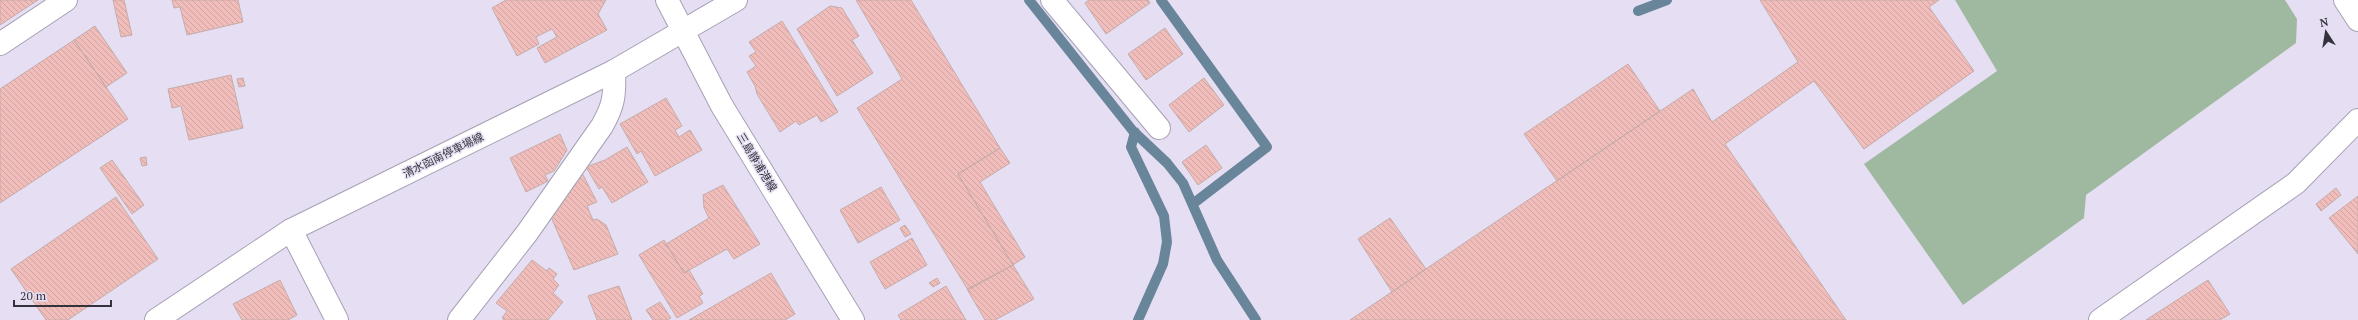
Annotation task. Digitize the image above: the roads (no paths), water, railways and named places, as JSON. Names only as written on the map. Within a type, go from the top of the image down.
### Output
[{"type":"main road","points":[[0,44],[66,0]]},
{"type":"main road","name":"三島静浦港線","points":[[667,0],[722,106],[853,320]]},
{"type":"main road","name":"清水函南停車場線","points":[[156,320],[291,230],[614,71],[682,30],[736,0]]},
{"type":"main road","points":[[1052,0],[1159,128]]},
{"type":"main road","points":[[2345,0],[2358,20]]},
{"type":"main road","points":[[459,320],[527,233],[602,126],[612,108],[616,95],[614,71]]},
{"type":"main road","points":[[2100,320],[2296,183],[2358,120]]},
{"type":"main road","points":[[291,230],[337,320]]},
{"type":"waterway","points":[[1029,0],[1133,131],[1167,163],[1183,183],[1217,260],[1256,320]]},
{"type":"waterway","points":[[1161,0],[1267,147],[1194,203]]},
{"type":"waterway","points":[[1638,11],[1667,0]]},
{"type":"waterway","points":[[1135,132],[1131,147],[1164,216],[1167,242],[1163,264],[1138,320]]}]
